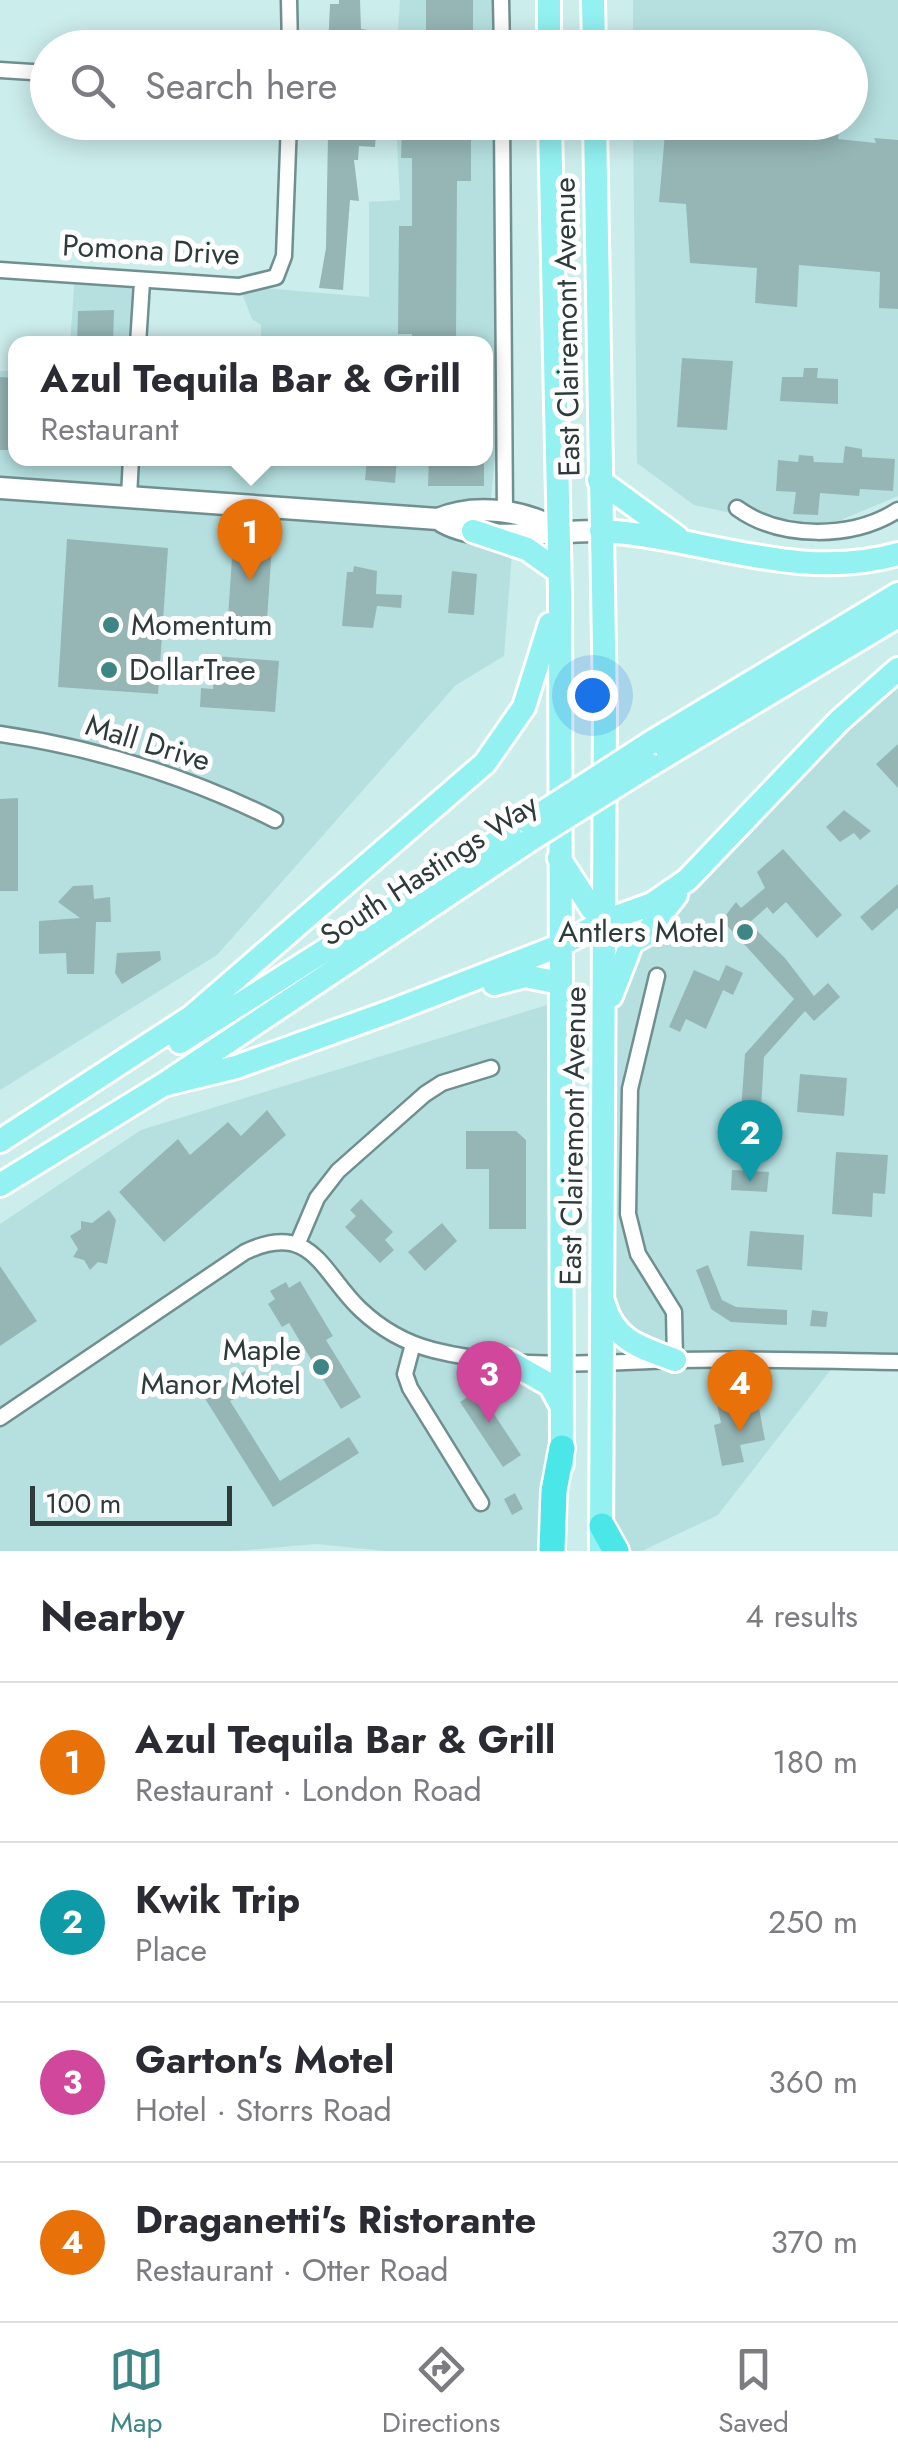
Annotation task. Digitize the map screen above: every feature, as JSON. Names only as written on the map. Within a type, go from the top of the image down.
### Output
[{"type":"highway","points":[[552,1551],[554,1491],[562,1448]]},
{"type":"highway","points":[[601,1539],[616,1551]]},
{"type":"main road","points":[[593,0],[594,30]]},
{"type":"main road","points":[[547,4],[548,30]]},
{"type":"main road","name":"East Clairemont Avenue","points":[[550,140],[558,530],[562,1551]]},
{"type":"main road","name":"East Clairemont Avenue","points":[[595,140],[605,921],[601,1539]]},
{"type":"main road","points":[[599,480],[684,542]]},
{"type":"main road","points":[[0,1141],[191,1016],[484,763],[512,728],[535,680],[558,572],[528,548],[473,531]]},
{"type":"main road","points":[[601,531],[810,565],[857,564],[898,554]]},
{"type":"main road","name":"South Hastings Way","points":[[0,1154],[528,832],[898,594]]},
{"type":"main road","name":"South Hastings Way","points":[[650,754],[898,616]]},
{"type":"main road","points":[[605,1019],[632,942],[645,935],[688,880],[839,720],[898,669]]},
{"type":"main road","name":"South Hastings Way","points":[[0,1185],[163,1085],[528,832]]},
{"type":"main road","points":[[559,858],[592,909],[605,921]]},
{"type":"main road","points":[[163,1085],[236,1067],[559,946],[605,921],[640,910],[688,880]]},
{"type":"main road","points":[[389,1012],[525,976],[560,982]]},
{"type":"main road","points":[[601,1292],[618,1333],[675,1360]]},
{"type":"main road","points":[[508,1361],[550,1386],[562,1408]]},
{"type":"street","points":[[289,0],[290,30]]},
{"type":"street","points":[[502,0],[502,30]]},
{"type":"street","points":[[0,70],[30,72]]},
{"type":"street","name":"Pomona Drive","points":[[0,270],[239,286],[276,276],[284,256],[288,140]]},
{"type":"street","points":[[502,140],[504,513]]},
{"type":"street","points":[[139,336],[142,282]]},
{"type":"street","points":[[129,497],[131,466]]},
{"type":"street","points":[[0,488],[438,519],[465,511],[504,513],[532,516],[558,530]]},
{"type":"street","points":[[737,508],[760,522],[838,532],[870,526],[898,510]]},
{"type":"street","points":[[438,519],[452,528],[533,536],[558,530],[601,531]]},
{"type":"street","name":"Mall Drive","points":[[0,734],[162,772],[227,796],[275,820]]},
{"type":"street","points":[[657,976],[630,1089],[628,1214],[638,1254],[674,1312],[675,1360]]},
{"type":"street","points":[[297,1245],[317,1198],[338,1171],[426,1094],[457,1077],[491,1068]]},
{"type":"street","points":[[0,1418],[245,1252],[273,1244],[297,1245],[320,1258],[368,1317],[413,1344],[508,1361],[563,1364],[898,1360]]},
{"type":"street","points":[[413,1344],[405,1374],[410,1388],[481,1503]]},
{"type":"shaded area","points":[[400,0],[501,0],[502,30],[398,30]]},
{"type":"shaded area","points":[[633,0],[898,0],[898,496],[815,531],[694,505],[637,463],[633,140],[868,140],[868,30],[633,30]]},
{"type":"shaded area","points":[[397,140],[502,140],[506,350],[489,518],[491,549],[512,553],[504,656],[456,685],[217,955],[0,1090],[0,371],[8,371],[8,466],[493,466],[493,336],[261,336],[261,325],[252,319],[239,286],[369,297],[369,202],[400,200]]},
{"type":"shaded area","points":[[75,274],[142,282],[138,336],[71,336]]},
{"type":"shaded area","points":[[898,669],[898,1361],[836,1363],[718,1515],[642,1551],[627,1551],[610,1533],[605,1019],[632,942]]},
{"type":"shaded area","points":[[560,1001],[563,1551],[384,1551],[317,1544],[237,1551],[0,1551],[0,1224],[141,1130]]},
{"type":"building","points":[[339,0],[360,0],[361,29],[368,30],[329,30],[330,4],[339,4]]},
{"type":"building","points":[[426,0],[473,0],[473,30],[426,30]]},
{"type":"building","points":[[328,140],[376,140],[375,147],[359,146],[358,160],[354,160],[359,201],[350,200],[343,290],[319,288],[326,248]]},
{"type":"building","points":[[402,140],[471,140],[471,181],[457,181],[456,336],[398,334],[399,226],[412,226],[412,158],[401,158]]},
{"type":"building","points":[[664,140],[898,140],[898,309],[879,308],[880,272],[799,265],[797,307],[755,303],[757,268],[690,263],[686,204],[659,202]]},
{"type":"building","points":[[114,310],[113,336],[77,336],[78,311]]},
{"type":"building","points":[[682,358],[733,361],[727,430],[677,427]]},
{"type":"building","points":[[804,368],[818,368],[817,378],[838,379],[838,404],[780,401],[782,377],[803,377]]},
{"type":"building","points":[[0,377],[8,378],[8,450],[0,450]]},
{"type":"building","points":[[845,446],[862,449],[862,457],[895,459],[893,491],[860,489],[859,496],[820,493],[818,515],[793,514],[796,492],[776,491],[778,460],[798,462],[799,455],[813,456],[814,462],[843,463]]},
{"type":"building","points":[[366,466],[396,466],[395,483],[365,480]]},
{"type":"building","points":[[429,466],[484,466],[484,486],[428,486]]},
{"type":"building","points":[[67,539],[168,548],[158,694],[58,687]]},
{"type":"building","points":[[233,543],[272,546],[267,620],[228,617]]},
{"type":"building","points":[[354,566],[377,571],[376,594],[402,595],[401,608],[377,606],[373,628],[342,626],[347,572],[353,572]]},
{"type":"building","points":[[452,571],[477,574],[474,615],[448,613]]},
{"type":"building","points":[[215,656],[279,661],[275,712],[200,707],[201,688],[213,689]]},
{"type":"building","points":[[898,744],[898,788],[876,764]]},
{"type":"building","points":[[18,798],[18,891],[0,891],[0,799]]},
{"type":"building","points":[[844,810],[871,831],[860,840],[854,833],[840,842],[826,827]]},
{"type":"building","name":"Antlers Motel","points":[[783,849],[842,915],[817,938],[786,902],[773,914],[767,907],[749,923],[785,958],[814,996],[828,983],[840,997],[814,1021],[805,1011],[764,1057],[760,1126],[740,1125],[745,1054],[794,999],[722,920],[736,902],[741,908],[765,888],[757,872]]},
{"type":"building","points":[[898,884],[898,908],[872,931],[860,917]]},
{"type":"building","points":[[93,885],[94,899],[110,897],[111,922],[96,922],[94,974],[67,974],[66,953],[39,954],[39,921],[80,918],[58,902],[73,886]]},
{"type":"building","points":[[160,951],[161,960],[122,984],[115,973],[117,953]]},
{"type":"building","points":[[726,965],[743,973],[733,995],[723,990],[706,1029],[686,1019],[680,1032],[669,1027],[694,970],[719,981]]},
{"type":"building","points":[[800,1074],[847,1078],[844,1116],[797,1112]]},
{"type":"building","points":[[267,1110],[286,1135],[164,1242],[119,1192],[178,1139],[190,1155],[228,1122],[241,1136]]},
{"type":"building","points":[[466,1131],[516,1131],[526,1140],[526,1229],[489,1229],[489,1169],[466,1169]]},
{"type":"building","points":[[836,1152],[888,1155],[885,1194],[873,1193],[872,1217],[832,1214]]},
{"type":"building","points":[[732,1170],[769,1172],[767,1192],[731,1190]]},
{"type":"building","points":[[361,1199],[393,1232],[385,1240],[394,1250],[380,1263],[345,1227],[356,1216],[350,1210]]},
{"type":"building","points":[[109,1210],[116,1220],[107,1264],[98,1262],[90,1270],[84,1260],[73,1257],[78,1249],[70,1236],[81,1229],[81,1221],[92,1223]]},
{"type":"building","points":[[442,1223],[457,1241],[425,1271],[408,1252]]},
{"type":"building","points":[[750,1231],[804,1235],[802,1270],[747,1266]]},
{"type":"building","points":[[708,1265],[722,1300],[736,1307],[787,1310],[787,1325],[731,1322],[711,1309],[696,1270]]},
{"type":"building","points":[[0,1266],[37,1321],[0,1346]]},
{"type":"building","points":[[300,1281],[333,1336],[326,1340],[361,1397],[341,1409],[289,1323],[282,1327],[268,1304],[275,1299],[270,1291],[286,1282],[289,1288]]},
{"type":"building","points":[[812,1310],[828,1312],[826,1327],[810,1326]]},
{"type":"building","points":[[245,1371],[255,1387],[230,1401],[280,1481],[349,1437],[359,1453],[273,1507],[204,1397]]},
{"type":"building","points":[[478,1390],[521,1455],[503,1467],[460,1402]]},
{"type":"building","points":[[756,1392],[765,1440],[740,1445],[744,1462],[722,1466],[714,1425],[721,1423],[716,1400]]},
{"type":"building","points":[[515,1493],[523,1509],[512,1515],[504,1499]]},
{"type":"place","name":"Azul Tequila Bar & Grill","points":[[250,581]]},
{"type":"place","name":"Momentum","points":[[111,625]]},
{"type":"place","name":"DollarTree","points":[[109,670]]},
{"type":"place","name":"Antlers Motel","points":[[745,932]]},
{"type":"place","name":"Kwik Trip","points":[[750,1182]]},
{"type":"place","name":"Maple Manor Motel","points":[[321,1367]]},
{"type":"place","name":"Garton's Motel","points":[[489,1423]]},
{"type":"place","name":"Draganetti's Ristorante","points":[[740,1432]]}]
